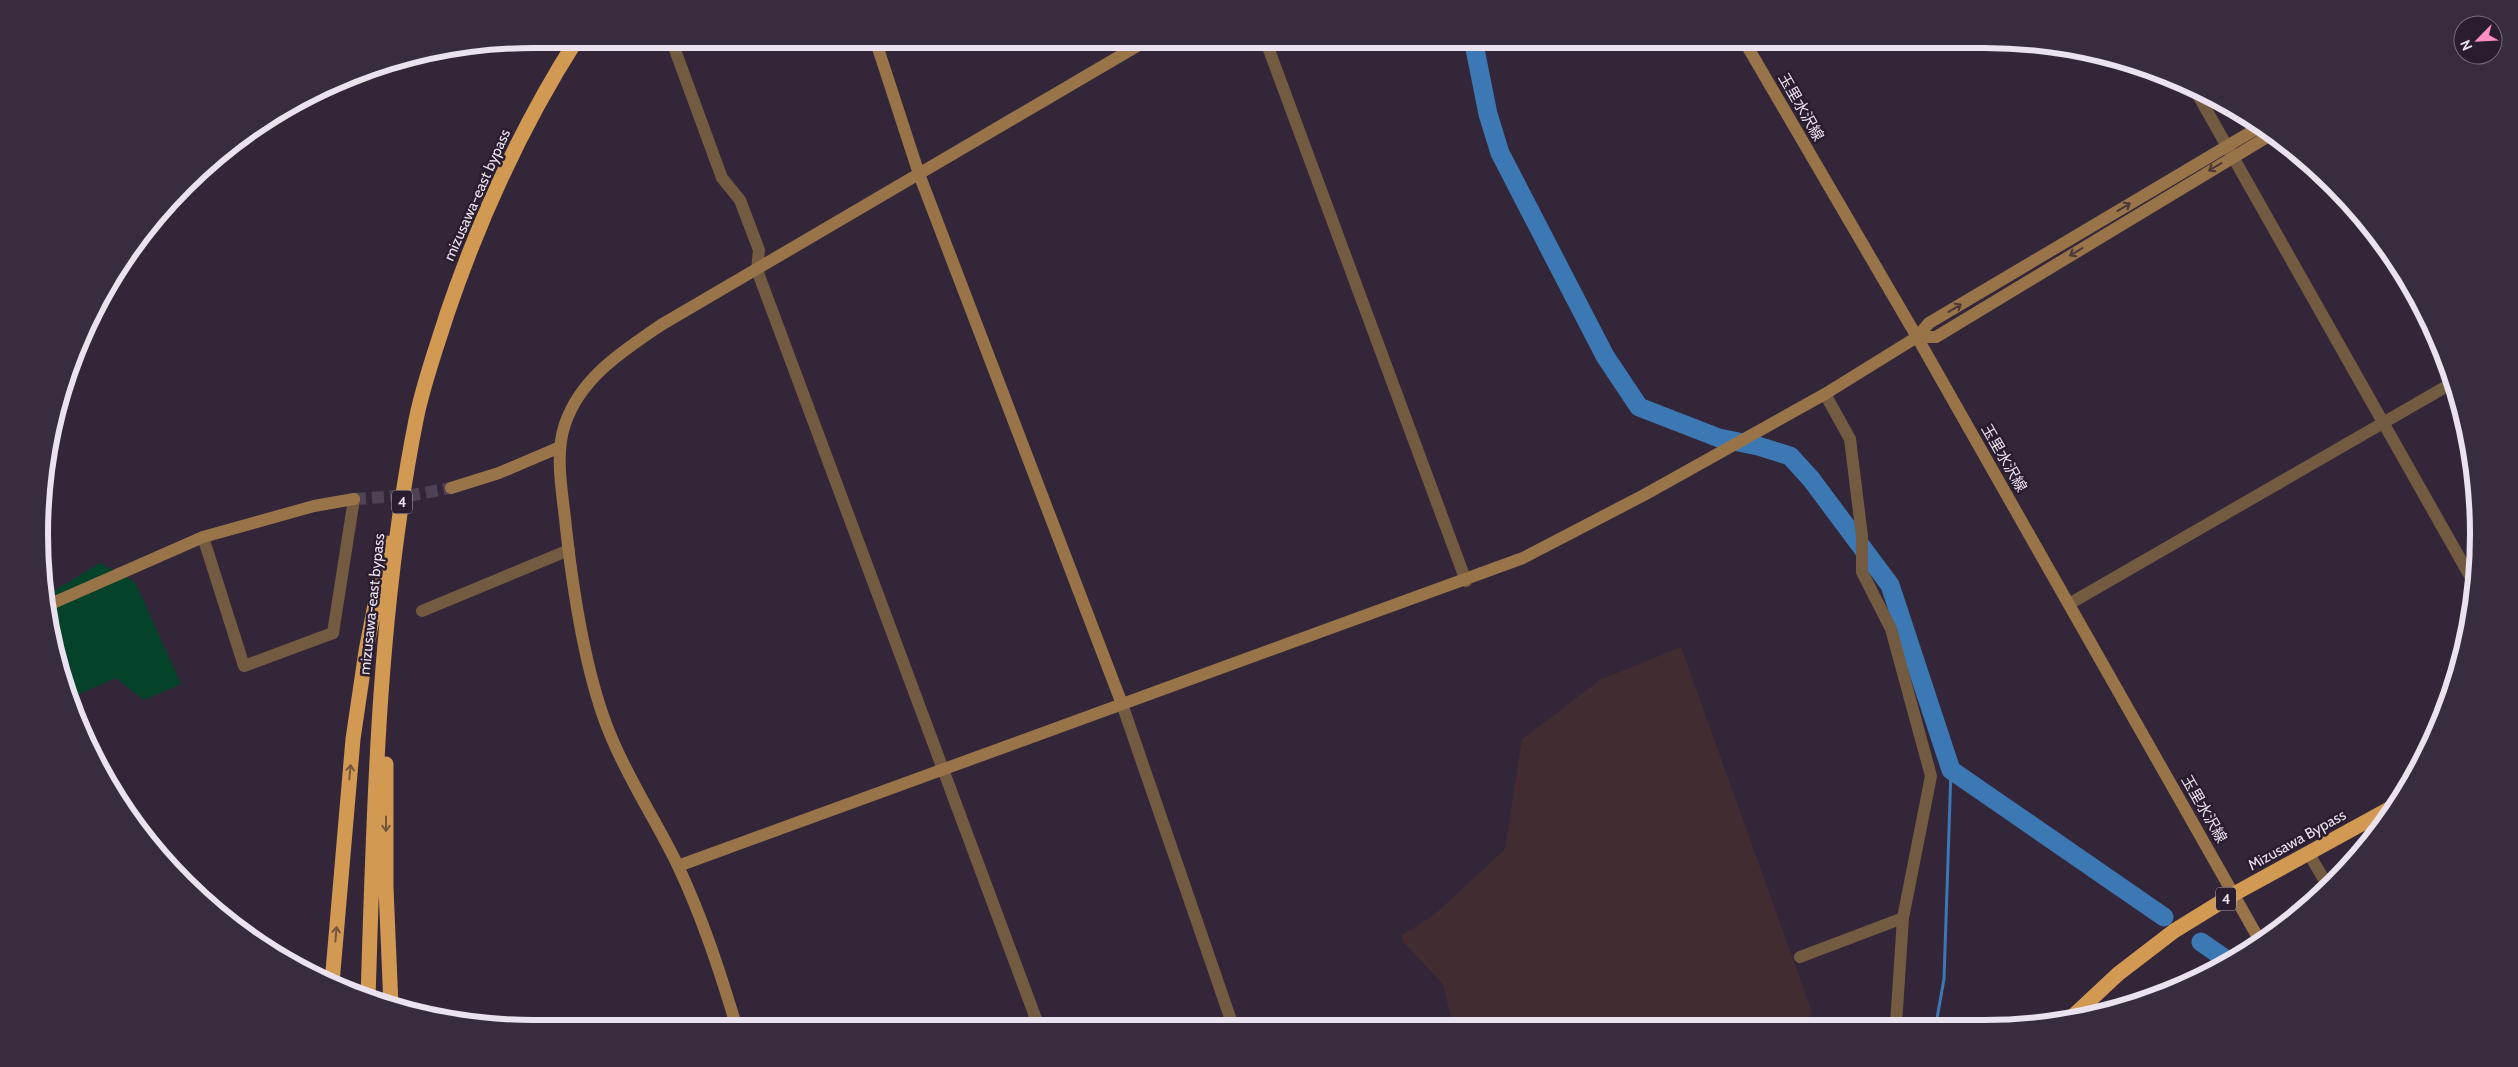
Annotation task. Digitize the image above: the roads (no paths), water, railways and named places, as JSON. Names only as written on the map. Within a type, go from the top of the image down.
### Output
[{"type":"highway","name":"mizusawa-east bypass","points":[[368,991],[382,670],[391,582],[417,418],[435,350],[481,221],[510,156],[572,48]]},
{"type":"highway","points":[[333,976],[353,739],[366,651],[399,485],[417,418]]},
{"type":"highway","points":[[382,670],[386,753],[388,961],[390,998]]},
{"type":"highway","name":"Mizusawa Bypass","points":[[2080,1010],[2118,974],[2174,931],[2234,894],[2382,813]]},
{"type":"street","points":[[674,48],[722,178],[740,200],[759,250],[758,270],[1036,1020]]},
{"type":"street","points":[[878,48],[919,174],[1122,704],[1230,1020]]},
{"type":"street","points":[[735,1020],[713,946],[678,866],[637,793],[610,734],[590,672],[569,550],[560,447],[565,423],[587,385],[612,359],[661,325],[1135,48]]},
{"type":"street","points":[[1268,48],[1466,581]]},
{"type":"street","name":"玉里水沢線","points":[[1748,48],[1916,337],[2257,936]]},
{"type":"street","points":[[2200,99],[2468,573]]},
{"type":"street","points":[[2230,151],[2256,130]]},
{"type":"street","points":[[678,866],[1466,581],[1540,549],[1644,495],[1825,394],[1916,337],[1929,323],[2230,151],[2265,137]]},
{"type":"street","points":[[2069,604],[2448,386]]},
{"type":"street","points":[[1825,394],[1850,439],[1862,536],[1862,572],[1891,629],[1931,776],[1903,918],[1896,1020]]},
{"type":"street","points":[[451,488],[499,473],[560,447]]},
{"type":"street","points":[[53,603],[203,537],[314,506],[354,499],[333,633],[244,666],[203,537]]},
{"type":"street","points":[[422,611],[569,550]]},
{"type":"street","points":[[2309,854],[2324,880]]},
{"type":"street","points":[[1800,957],[1903,918]]},
{"type":"waterway","points":[[1475,48],[1488,114],[1500,153],[1605,356],[1639,407],[1719,438],[1758,446],[1790,456],[1811,479],[1890,585],[1951,770],[2164,917]]},
{"type":"waterway","points":[[1937,1020],[1944,979],[1951,770]]},
{"type":"waterway","points":[[2201,942],[2222,957]]},
{"type":"tunnel","points":[[354,499],[413,495],[451,488]]}]
